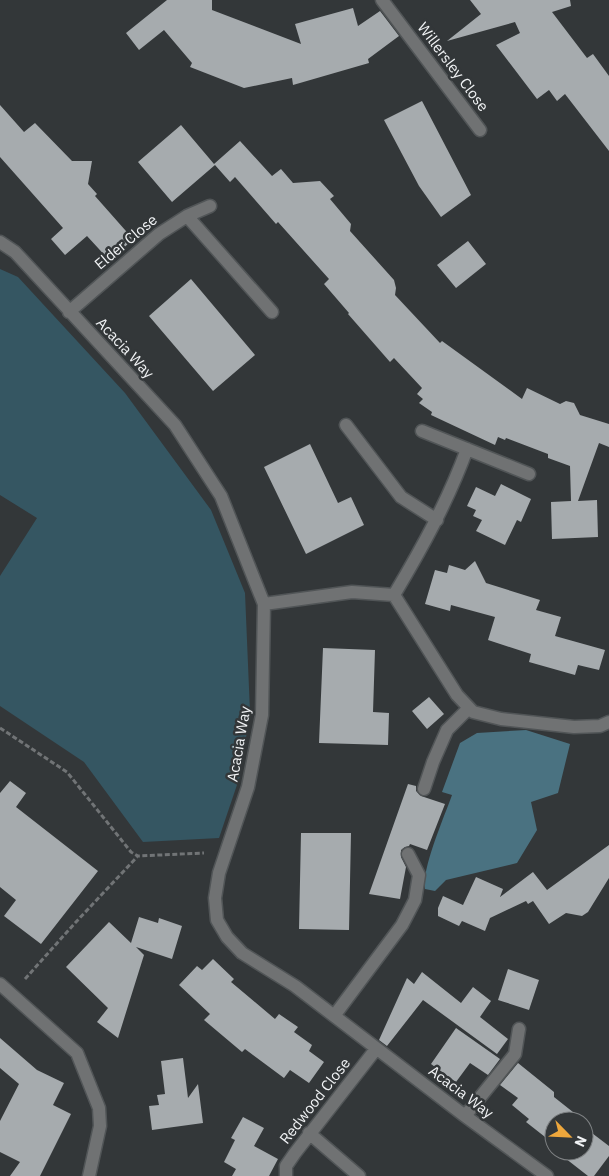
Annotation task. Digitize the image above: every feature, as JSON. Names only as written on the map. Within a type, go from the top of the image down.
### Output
[{"type":"street","name":"Willersley Close","points":[[382,0],[480,130]]},
{"type":"street","name":"Elder Close","points":[[69,312],[159,234],[187,216],[210,206]]},
{"type":"street","points":[[187,216],[272,312]]},
{"type":"street","name":"Acacia Way","points":[[0,242],[15,252],[174,425],[221,496],[264,604],[262,715],[248,788],[219,873],[215,898],[217,920],[227,937],[242,953],[295,986],[376,1049],[547,1176]]},
{"type":"street","points":[[346,424],[401,497],[437,520]]},
{"type":"street","points":[[422,431],[529,474]]},
{"type":"street","points":[[394,595],[437,520],[455,483],[467,449]]},
{"type":"street","points":[[264,604],[352,592],[394,595]]},
{"type":"street","points":[[394,595],[457,696],[473,712],[500,719],[574,727],[600,726],[609,722]]},
{"type":"street","points":[[424,789],[447,730],[469,708]]},
{"type":"street","points":[[334,1016],[402,925],[415,900],[419,875],[408,854]]},
{"type":"street","points":[[0,984],[77,1053],[100,1108],[100,1126],[89,1176]]},
{"type":"street","points":[[465,1116],[515,1054],[519,1029]]},
{"type":"street","name":"Redwood Close","points":[[286,1176],[286,1166],[309,1133],[376,1049]]},
{"type":"street","points":[[309,1133],[359,1176]]},
{"type":"path","points":[[0,728],[67,772],[131,852],[138,856],[227,852]]},
{"type":"path","points":[[12,995],[75,923],[138,856]]},
{"type":"shaded area","points":[[0,269],[18,277],[125,393],[211,510],[245,593],[250,712],[240,776],[219,838],[143,842],[84,762],[0,706],[0,576],[37,518],[0,495]]},
{"type":"shaded area","points":[[526,730],[570,744],[558,793],[531,802],[537,830],[517,863],[446,880],[435,891],[425,889],[430,856],[452,795],[442,792],[460,743],[477,733]]},
{"type":"building","points":[[167,0],[212,0],[212,10],[301,44],[295,24],[353,8],[358,26],[380,11],[399,36],[368,59],[369,63],[293,85],[292,78],[244,88],[190,67],[192,63],[164,30],[139,50],[126,33]]},
{"type":"building","points":[[470,0],[570,0],[571,6],[552,12],[587,58],[593,54],[609,76],[609,151],[565,94],[557,101],[549,90],[537,99],[496,45],[520,33],[515,22],[447,41],[481,14]]},
{"type":"building","points":[[422,101],[471,195],[441,217],[419,186],[384,120]]},
{"type":"building","points":[[0,105],[24,132],[35,123],[72,161],[92,161],[88,184],[97,194],[95,196],[133,239],[110,261],[87,236],[65,255],[51,239],[63,228],[0,157]]},
{"type":"building","points":[[181,125],[214,164],[240,141],[272,176],[281,169],[293,183],[320,181],[334,196],[330,199],[351,224],[350,231],[394,280],[395,295],[440,343],[442,341],[522,399],[527,388],[560,404],[566,401],[574,403],[580,415],[609,424],[609,447],[599,443],[578,501],[597,500],[598,537],[552,539],[551,502],[571,501],[570,466],[548,458],[548,454],[506,438],[505,440],[498,437],[495,445],[431,415],[432,412],[419,403],[423,399],[417,394],[422,388],[394,358],[390,362],[324,284],[329,279],[278,222],[276,224],[235,177],[230,182],[215,165],[172,202],[138,162]]},
{"type":"building","points":[[468,241],[486,264],[456,288],[437,265]]},
{"type":"building","points":[[191,279],[255,355],[213,391],[149,316]]},
{"type":"building","points":[[310,444],[338,503],[351,497],[364,525],[306,554],[264,467]]},
{"type":"building","points":[[501,484],[531,499],[521,522],[517,520],[505,545],[476,531],[482,520],[473,516],[476,510],[467,506],[476,487],[495,496]]},
{"type":"building","points":[[475,561],[486,583],[540,600],[536,610],[561,617],[555,636],[605,650],[599,670],[578,665],[575,675],[529,662],[531,654],[488,640],[495,617],[451,605],[450,611],[425,604],[435,570],[447,573],[449,565],[465,570]]},
{"type":"building","points":[[323,648],[375,650],[373,712],[389,713],[388,745],[319,743]]},
{"type":"building","points":[[429,697],[444,714],[427,729],[412,711]]},
{"type":"building","points":[[10,781],[26,793],[16,807],[98,871],[41,944],[4,916],[16,900],[0,887],[0,793]]},
{"type":"building","points":[[408,784],[416,786],[416,791],[421,796],[445,804],[427,850],[410,844],[401,850],[401,857],[406,867],[400,899],[369,894]]},
{"type":"building","points":[[301,833],[351,833],[349,930],[299,929]]},
{"type":"building","points":[[609,845],[609,878],[588,912],[582,916],[566,913],[549,924],[533,901],[528,904],[526,901],[490,918],[485,931],[462,921],[459,926],[438,916],[438,908],[443,896],[463,905],[476,877],[503,889],[500,897],[533,872],[547,890]]},
{"type":"building","points":[[139,917],[158,923],[159,918],[182,926],[172,959],[136,947],[144,955],[118,1038],[97,1022],[108,1008],[66,967],[109,922],[131,943]]},
{"type":"building","points":[[213,959],[234,979],[231,982],[275,1019],[279,1014],[298,1027],[294,1032],[312,1045],[309,1051],[324,1062],[309,1083],[290,1070],[284,1078],[245,1049],[242,1052],[204,1020],[210,1014],[179,985],[197,966],[202,970]]},
{"type":"building","points":[[508,969],[539,980],[529,1010],[498,1000]]},
{"type":"building","points":[[422,972],[461,1003],[473,987],[491,1001],[480,1017],[508,1039],[497,1054],[423,1000],[387,1046],[379,1040],[407,978],[414,984]]},
{"type":"building","points":[[456,1028],[500,1059],[488,1075],[470,1063],[456,1082],[431,1064]]},
{"type":"building","points":[[0,1038],[37,1070],[64,1083],[53,1105],[71,1114],[40,1176],[10,1176],[20,1162],[0,1152],[0,1121],[19,1084],[0,1068]]},
{"type":"building","points":[[183,1058],[188,1098],[198,1084],[203,1123],[152,1130],[149,1106],[159,1105],[157,1095],[165,1094],[161,1061]]},
{"type":"building","points":[[518,1063],[554,1092],[554,1097],[572,1111],[544,1111],[544,1136],[526,1122],[529,1119],[512,1105],[518,1098],[500,1085]]},
{"type":"building","points":[[243,1117],[264,1128],[254,1146],[278,1159],[269,1176],[232,1176],[236,1169],[224,1162],[235,1140],[231,1138]]},
{"type":"building","points":[[594,1135],[609,1146],[609,1156],[594,1176],[588,1176],[569,1161],[594,1161]]}]
